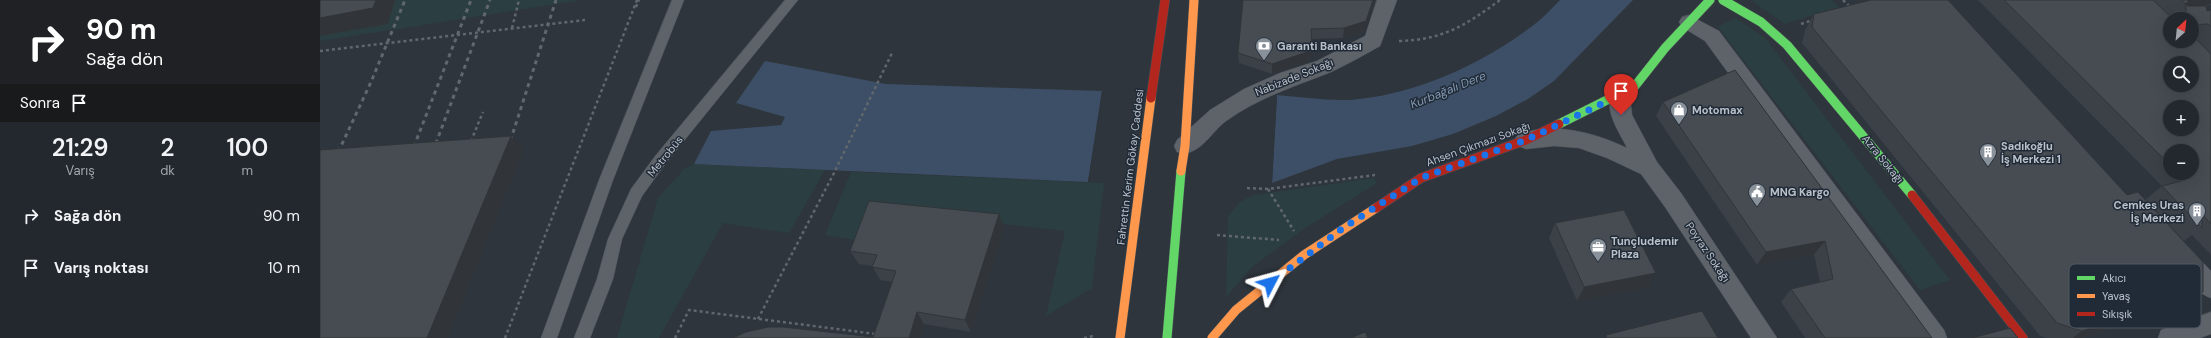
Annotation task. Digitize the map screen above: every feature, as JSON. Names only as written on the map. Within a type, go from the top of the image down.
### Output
[{"type":"street","name":"Fahrettin Kerim Gökay Caddesi","points":[[1120,338],[1152,88],[1165,0]]},
{"type":"street","points":[[1167,338],[1178,192],[1185,146],[1194,0]]},
{"type":"street","points":[[1373,41],[1388,0]]},
{"type":"street","name":"Ahsen Çıkmazı Sokağı","points":[[1212,338],[1236,310],[1304,256],[1421,178],[1526,140],[1620,95],[1635,86],[1689,22],[1710,0]]},
{"type":"street","name":"Azra Sokağı","points":[[1723,0],[1761,22],[1779,37],[1886,162],[2023,338]]},
{"type":"street","points":[[1689,22],[1712,36],[1935,338]]},
{"type":"street","name":"Nabizade Sokağı","points":[[1185,146],[1217,116],[1251,95],[1287,79],[1324,66],[1373,41]]},
{"type":"street","name":"Poyraz Sokağı","points":[[1620,95],[1621,115],[1649,168],[1673,200],[1765,338]]},
{"type":"street","points":[[1526,140],[1554,137],[1585,140],[1617,152],[1649,168]]},
{"type":"street","points":[[2168,241],[2189,264]]},
{"type":"street","points":[[2201,277],[2211,288]]},
{"type":"street","points":[[2201,327],[2211,324]]},
{"type":"street","points":[[2170,338],[2199,328]]},
{"type":"lane","points":[[550,338],[606,180],[678,0]]},
{"type":"lane","name":"Metrobüs","points":[[582,338],[604,279],[616,239],[636,193],[661,160],[792,0]]},
{"type":"path","points":[[512,28],[519,0]]},
{"type":"path","points":[[505,338],[638,0]]},
{"type":"path","points":[[1373,41],[1422,41],[1444,35],[1461,28],[1500,0]]},
{"type":"path","points":[[1843,0],[1852,9],[1848,10]]},
{"type":"path","points":[[1779,37],[1800,24],[1821,18]]},
{"type":"path","points":[[320,51],[585,20]]},
{"type":"path","points":[[758,319],[834,173],[892,53]]},
{"type":"path","points":[[468,147],[483,112]]},
{"type":"path","points":[[1247,188],[1268,189],[1382,175]]},
{"type":"path","points":[[1268,189],[1297,235]]},
{"type":"path","points":[[1217,236],[1286,241]]},
{"type":"path","points":[[675,338],[689,310],[881,335]]},
{"type":"green space","points":[[320,0],[581,0],[320,41]]},
{"type":"green space","points":[[1832,0],[1839,7],[1785,24],[1752,1]]},
{"type":"green space","points":[[1736,18],[1765,38],[1950,280],[1920,290],[1718,27]]},
{"type":"green space","points":[[694,164],[825,170],[789,233],[723,223],[659,338],[617,338],[658,198],[684,169]]},
{"type":"green space","points":[[851,172],[1104,183],[1092,288],[1046,316],[1065,231],[875,209],[862,241],[825,235]]},
{"type":"green space","points":[[1374,178],[1377,183],[1305,228],[1252,267],[1226,297],[1228,216],[1240,202],[1254,195]]},
{"type":"water","name":"Kurbağalı Dere","points":[[1560,0],[1633,0],[1554,81],[1528,99],[1496,116],[1453,134],[1412,146],[1337,159],[1272,183],[1277,95],[1350,100],[1405,90],[1427,83],[1450,74],[1492,53],[1539,21]]},
{"type":"water","points":[[765,61],[886,84],[1102,91],[1088,182],[694,164],[711,131],[781,125],[785,117],[736,103]]},
{"type":"pier","points":[[1102,91],[1104,91],[1090,182],[1088,182]]},
{"type":"pier","points":[[1275,95],[1277,95],[1272,183],[1270,183]]},
{"type":"building","points":[[320,0],[376,0],[373,8],[320,18]]},
{"type":"building","points":[[1243,0],[1373,0],[1366,21],[1344,28],[1311,29],[1312,45],[1307,52],[1272,64],[1238,53]]},
{"type":"building","name":"Sadıkoğlu İş Merkezi 1","points":[[1871,0],[1948,0],[2127,195],[2138,192],[2203,262],[2203,292],[2201,293],[2201,264],[2069,264],[2069,327],[2057,323],[1812,27],[1814,14]]},
{"type":"building","points":[[2004,0],[2153,0],[2166,12],[2163,12],[2163,48],[2199,48],[2199,42],[2211,54],[2211,224],[2202,214],[2202,228],[2162,186],[2185,180],[2199,180],[2199,144],[2163,144],[2163,158]]},
{"type":"building","points":[[2181,0],[2189,0],[2186,4]]},
{"type":"building","points":[[2186,4],[2188,6],[2206,6],[2207,11],[2211,10],[2211,27],[2208,24],[2199,25],[2199,12],[2186,12]]},
{"type":"building","points":[[1735,70],[1932,338],[1825,338],[1791,289],[1833,279],[1825,241],[1766,252],[1663,102]]},
{"type":"building","points":[[511,136],[427,338],[320,338],[320,150]]},
{"type":"building","points":[[869,201],[999,214],[965,320],[917,312],[909,338],[733,338],[746,332],[768,327],[783,327],[873,337],[896,271],[872,267],[877,255],[850,251]]},
{"type":"building","name":"Tunçludemir Plaza","points":[[1624,210],[1656,273],[1584,287],[1555,223]]},
{"type":"building","points":[[1702,311],[1718,338],[1607,338],[1606,335]]},
{"type":"building","points":[[2010,328],[2018,338],[1972,338]]},
{"type":"building","name":"Sadıkoğlu İş Merkezi 1","points":[[2073,328],[2091,328],[2082,331]]},
{"type":"building","points":[[1365,332],[1368,338],[1351,338]]},
{"type":"railway","points":[[335,159],[371,82],[405,0]]},
{"type":"railway","points":[[411,154],[471,0]]},
{"type":"railway","points":[[433,151],[490,0]]},
{"type":"railway","points":[[508,148],[556,0]]},
{"type":"traffic: fast","points":[[1559,124],[1635,86],[1665,48],[1710,0]]},
{"type":"traffic: fast","points":[[1723,0],[1761,22],[1787,45],[1912,195]]},
{"type":"traffic: fast","points":[[1167,338],[1181,171]]},
{"type":"traffic: slow","points":[[1181,171],[1185,146],[1194,0]]},
{"type":"traffic: slow","points":[[1120,338],[1151,98]]},
{"type":"traffic: slow","points":[[1212,338],[1236,310],[1304,255],[1376,208]]},
{"type":"traffic: jam","points":[[1151,98],[1165,0]]},
{"type":"traffic: jam","points":[[1376,208],[1421,178],[1526,140],[1559,124]]},
{"type":"traffic: jam","points":[[1912,195],[2023,338]]},
{"type":"place","name":"Garanti Bankası","points":[[1264,61]]},
{"type":"place","name":"Motomax","points":[[1679,125]]},
{"type":"place","name":"Sadıkoğlu İş Merkezi 1","points":[[1988,167]]},
{"type":"place","name":"MNG Kargo","points":[[1757,207]]},
{"type":"place","name":"Cemkes Uras İş Merkezi","points":[[2197,226]]},
{"type":"place","name":"Tunçludemir Plaza","points":[[1598,262]]},
{"type":"route","points":[[1270,283],[1343,228],[1421,178],[1526,140],[1620,95],[1621,115]]}]
